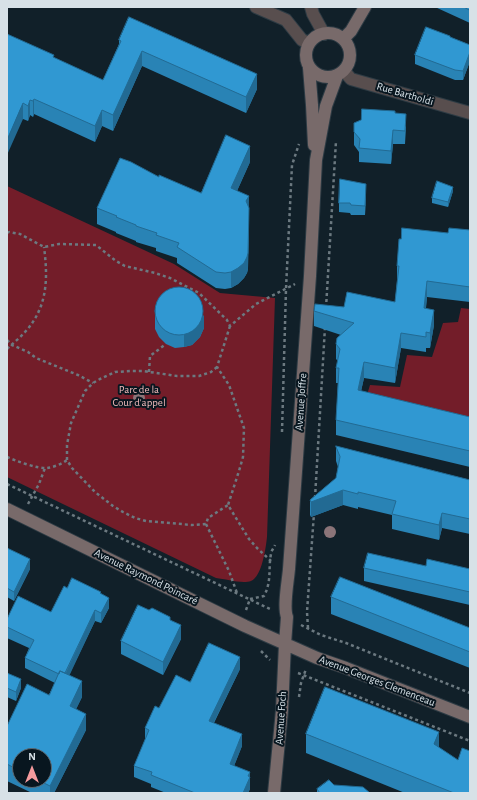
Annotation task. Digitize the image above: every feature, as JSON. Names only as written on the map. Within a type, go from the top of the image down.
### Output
[{"type":"street","points":[[256,7],[286,20],[302,40],[309,43]]},
{"type":"street","points":[[312,7],[313,14],[324,34]]},
{"type":"street","points":[[343,39],[351,31],[365,7]]},
{"type":"street","points":[[329,33],[343,39],[348,45],[350,53],[350,61],[346,68],[340,73],[326,78],[312,72],[307,65],[305,58],[309,43],[314,38],[324,34],[329,33]]},
{"type":"street","name":"Avenue Joffre","points":[[309,68],[313,142],[316,160]]},
{"type":"street","name":"Rue Bartholdi","points":[[340,73],[351,79],[470,113]]},
{"type":"street","name":"Avenue Joffre","points":[[285,644],[287,617],[286,600],[310,276],[316,160],[326,106],[340,73]]},
{"type":"street","name":"Avenue Raymond Poincaré","points":[[7,509],[244,626],[285,644]]},
{"type":"street","name":"Avenue Georges Clemenceau","points":[[285,644],[317,658],[470,717]]},
{"type":"street","name":"Avenue Foch","points":[[274,793],[282,710],[285,644]]},
{"type":"path","points":[[326,312],[337,138]]},
{"type":"path","points":[[282,432],[286,289],[292,165],[300,141]]},
{"type":"path","points":[[7,233],[20,234],[44,246],[59,244],[96,245],[116,261],[125,266],[170,278],[199,293],[227,320],[230,326]]},
{"type":"path","points":[[7,349],[26,332],[34,321],[43,303],[47,282],[44,246]]},
{"type":"path","points":[[206,524],[192,525],[146,521],[135,518],[113,506],[95,492],[72,468],[68,460],[67,445],[71,423],[85,391],[93,383],[116,372],[131,371],[177,376],[199,376],[211,372],[217,367],[230,326],[256,304],[310,276]]},
{"type":"path","points":[[308,628],[307,612],[325,327]]},
{"type":"path","points":[[7,340],[12,345],[28,352],[36,358],[78,375],[93,383]]},
{"type":"path","points":[[148,372],[150,356],[166,344]]},
{"type":"path","points":[[217,367],[229,385],[244,428],[243,457],[228,505],[208,518],[206,524],[229,571],[237,593]]},
{"type":"path","points":[[7,457],[19,462],[45,468],[68,460]]},
{"type":"path","points":[[22,516],[39,484],[45,468]]},
{"type":"path","points":[[7,484],[250,599],[264,596],[268,589],[271,553],[279,540]]},
{"type":"path","points":[[228,505],[249,539],[288,577]]},
{"type":"path","points":[[321,635],[346,643],[470,693]]},
{"type":"path","points":[[304,676],[470,740]]},
{"type":"green space","name":"Parc de la Cour d'appel","points":[[7,186],[174,264],[220,293],[275,298],[267,537],[261,568],[255,578],[251,581],[239,582],[216,578],[7,477]]},
{"type":"green space","points":[[461,308],[470,309],[470,423],[366,398],[370,385],[400,387],[407,355],[432,357],[443,323],[458,322]]},
{"type":"building","points":[[129,17],[257,74],[246,97],[142,51],[113,115],[102,110],[95,126],[34,99],[33,101],[30,100],[28,106],[23,103],[7,140],[7,34],[54,55],[53,57],[103,80],[121,41],[119,40]]},
{"type":"building","points":[[426,27],[470,45],[470,52],[463,71],[455,70],[415,55]]},
{"type":"building","points":[[362,109],[395,111],[395,113],[406,114],[405,131],[393,130],[391,151],[359,148],[360,139],[354,132],[354,123],[361,120]]},
{"type":"building","points":[[226,135],[250,146],[231,188],[249,196],[246,201],[249,208],[248,253],[244,263],[231,272],[216,272],[177,247],[179,243],[156,235],[157,233],[136,226],[97,208],[120,158],[131,162],[159,177],[159,175],[201,193]]},
{"type":"building","points":[[340,179],[366,184],[365,206],[351,205],[350,203],[339,203]]},
{"type":"building","points":[[437,181],[453,187],[448,202],[432,198]]},
{"type":"building","points":[[402,228],[448,233],[449,228],[470,230],[470,287],[427,281],[424,308],[434,310],[430,333],[426,332],[426,337],[401,333],[395,368],[364,362],[358,390],[470,417],[470,451],[336,420],[339,368],[336,368],[340,349],[336,344],[337,338],[354,323],[314,311],[315,304],[344,307],[347,292],[395,302],[399,266],[397,266],[399,239],[401,239]]},
{"type":"building","points":[[174,287],[184,287],[196,294],[203,306],[203,316],[196,328],[184,335],[174,335],[166,331],[159,324],[155,316],[155,306],[159,298],[166,291]]},
{"type":"building","points":[[336,446],[470,480],[470,519],[442,513],[439,525],[392,514],[396,501],[343,490],[311,502],[310,500],[336,478],[340,457]]},
{"type":"building","points":[[7,548],[30,559],[14,592],[7,588]]},
{"type":"building","points":[[368,553],[426,566],[427,559],[470,569],[470,592],[364,568]]},
{"type":"building","points":[[340,577],[470,628],[470,652],[331,597]]},
{"type":"building","points":[[72,578],[101,592],[100,593],[109,598],[101,613],[95,610],[65,673],[60,671],[59,674],[25,658],[34,640],[7,627],[7,619],[18,596],[51,612],[64,586],[67,588]]},
{"type":"building","points":[[138,605],[149,610],[152,608],[170,617],[170,620],[181,625],[163,662],[121,641]]},
{"type":"building","points":[[209,643],[240,657],[209,721],[242,734],[230,764],[250,772],[248,776],[250,777],[243,793],[195,793],[151,775],[152,772],[134,766],[149,730],[145,728],[155,706],[159,708],[176,675],[190,682]]},
{"type":"building","points":[[60,671],[82,681],[70,706],[86,714],[52,782],[52,748],[12,748],[12,767],[7,764],[7,726],[27,684],[49,695]]},
{"type":"building","points":[[7,673],[21,679],[16,692],[7,688]]},
{"type":"building","points":[[325,687],[439,732],[434,744],[458,760],[462,748],[470,751],[470,793],[454,793],[306,734]]},
{"type":"building","points":[[329,780],[334,785],[363,787],[370,793],[320,793],[317,789]]}]
